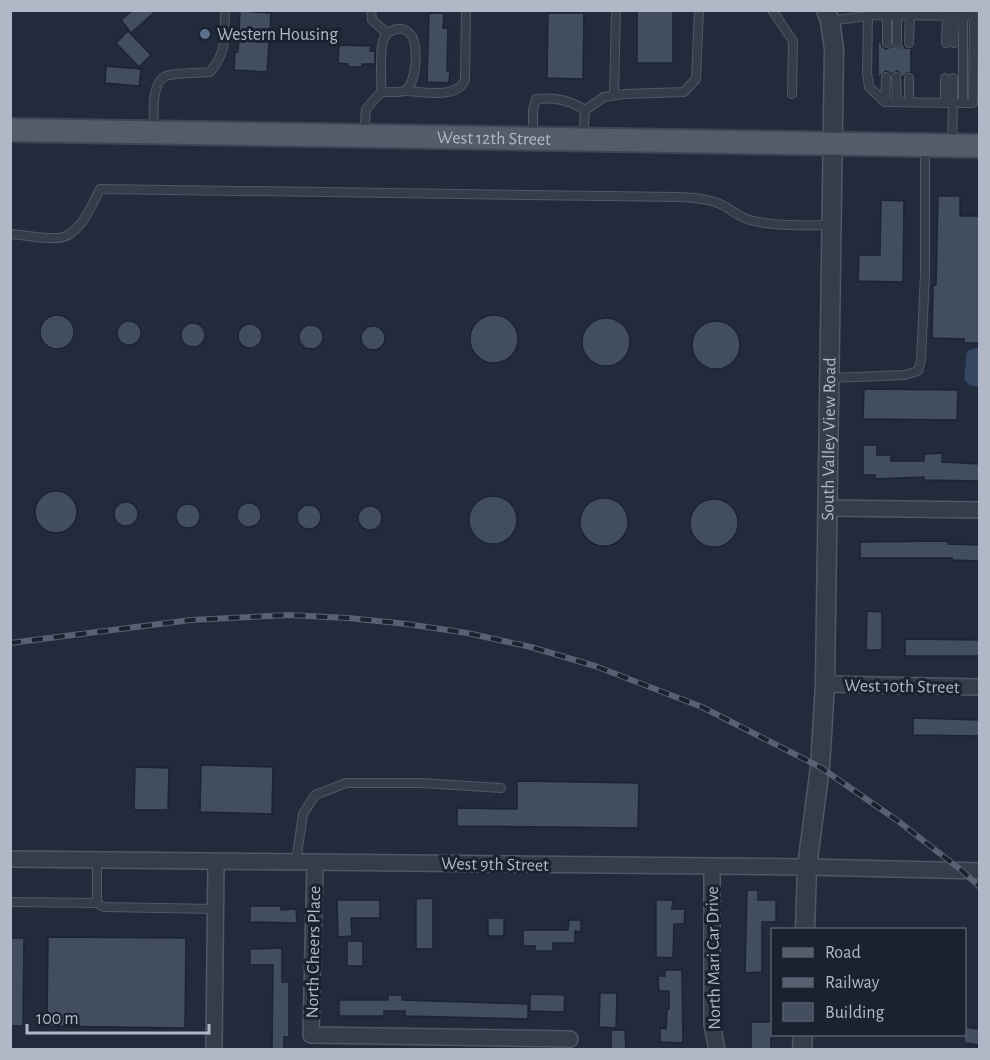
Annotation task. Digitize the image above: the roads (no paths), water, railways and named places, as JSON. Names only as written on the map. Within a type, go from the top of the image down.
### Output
[{"type":"main road","name":"West 12th Street","points":[[10,130],[980,146]]},
{"type":"street","name":"South Valley View Road","points":[[806,928],[807,867],[820,767],[825,684],[834,49],[828,16]]},
{"type":"street","points":[[827,508],[980,510]]},
{"type":"street","name":"West 10th Street","points":[[825,684],[980,687]]},
{"type":"street","name":"West 9th Street","points":[[10,859],[807,867],[980,871]]},
{"type":"street","points":[[214,1050],[216,862]]},
{"type":"street","name":"North Cheers Place","points":[[315,862],[311,1035],[570,1039]]},
{"type":"street","name":"North Mari Car Drive","points":[[712,866],[712,1024],[717,1050]]},
{"type":"lane","points":[[154,132],[154,93],[159,82],[165,76],[210,72],[220,60],[223,50],[225,10]]},
{"type":"lane","points":[[371,10],[372,20],[387,33]]},
{"type":"lane","points":[[381,92],[457,91],[465,80],[466,10]]},
{"type":"lane","points":[[614,96],[616,10]]},
{"type":"lane","points":[[582,140],[585,110],[604,97],[684,92],[696,79],[699,10]]},
{"type":"lane","points":[[772,10],[794,41],[792,94]]},
{"type":"lane","points":[[828,16],[931,13],[974,16],[973,103],[885,102],[869,87],[867,73],[868,15]]},
{"type":"lane","points":[[886,43],[887,15]]},
{"type":"lane","points":[[897,15],[897,43]]},
{"type":"lane","points":[[909,43],[910,15]]},
{"type":"lane","points":[[950,43],[955,16]]},
{"type":"lane","points":[[364,136],[366,109],[381,92],[383,43],[387,33],[392,29],[403,30],[411,34],[414,41],[415,72],[412,84],[404,91]]},
{"type":"lane","points":[[885,77],[885,102]]},
{"type":"lane","points":[[896,77],[897,102]]},
{"type":"lane","points":[[909,78],[909,102]]},
{"type":"lane","points":[[949,78],[952,146]]},
{"type":"lane","points":[[533,139],[533,110],[536,99],[547,98],[572,102],[585,110]]},
{"type":"lane","points":[[829,378],[904,375],[918,371],[921,360],[925,274],[924,146]]},
{"type":"lane","points":[[10,234],[60,238],[70,233],[90,210],[100,189],[680,197],[701,199],[724,207],[738,216],[770,224],[830,225]]},
{"type":"lane","points":[[296,862],[303,814],[315,795],[346,783],[421,783],[501,788]]},
{"type":"lane","points":[[97,860],[97,903]]},
{"type":"lane","points":[[10,902],[97,903],[104,907],[216,909]]},
{"type":"water","points":[[979,348],[979,387],[969,385],[964,379],[967,351]]},
{"type":"railway","points":[[10,643],[191,620],[289,615],[407,624],[467,633],[531,647],[595,666],[702,707],[820,767],[898,821],[980,887]]},
{"type":"place","name":"Western Housing","points":[[205,34]]}]
